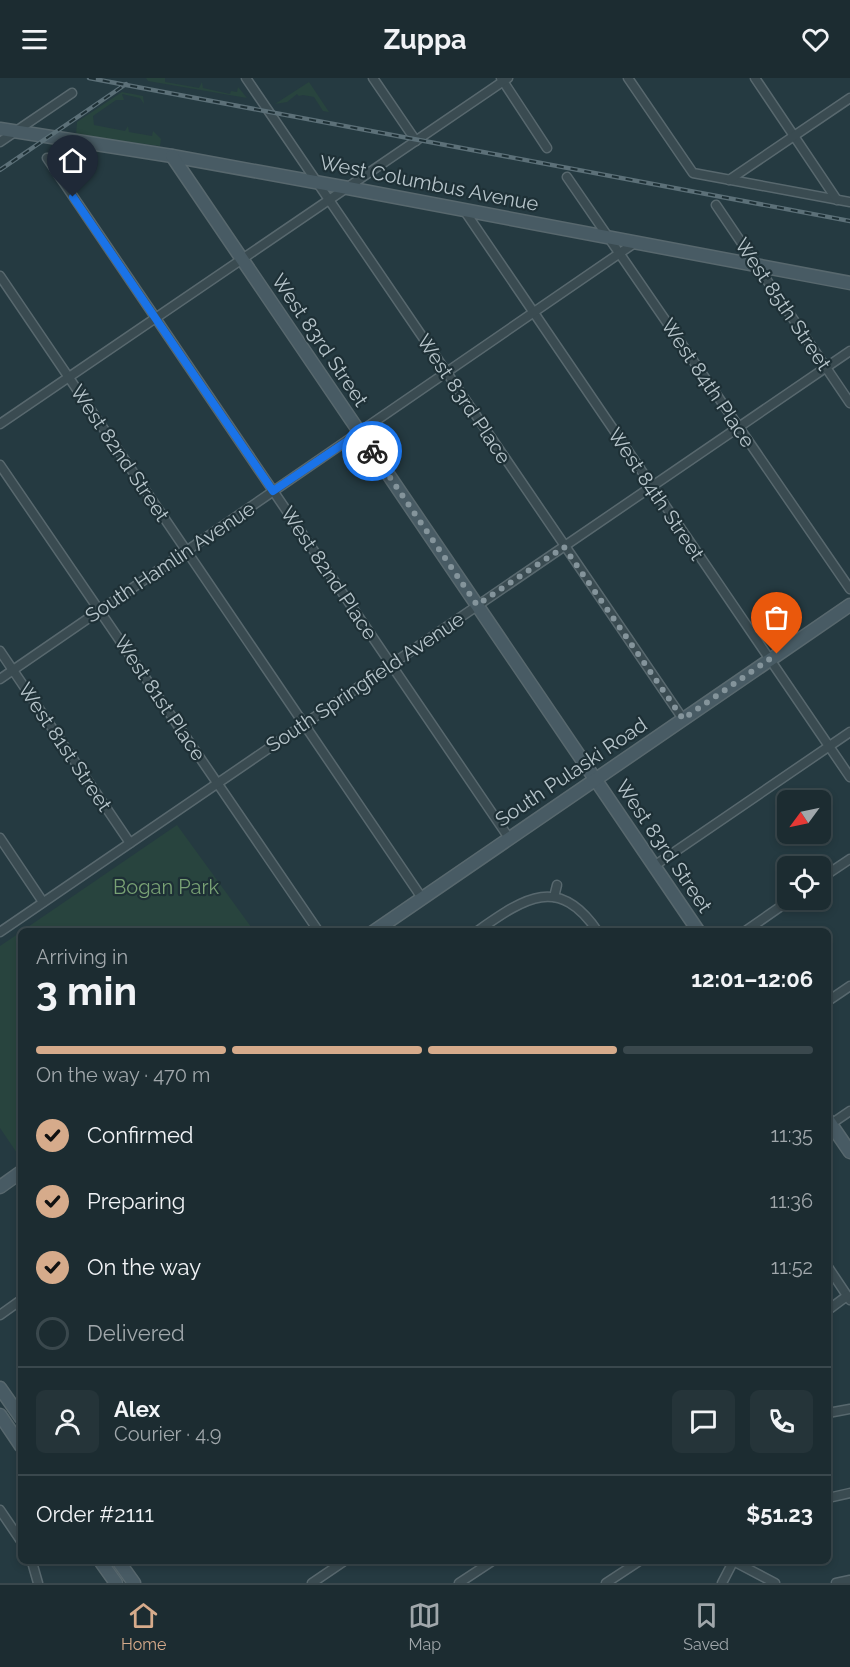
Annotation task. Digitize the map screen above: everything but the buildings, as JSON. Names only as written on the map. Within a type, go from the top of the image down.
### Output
[{"type":"main road","name":"West Columbus Avenue","points":[[0,129],[318,182],[850,283]]},
{"type":"main road","name":"West 83rd Street","points":[[172,156],[696,928]]},
{"type":"main road","name":"South Pulaski Road","points":[[379,928],[850,605]]},
{"type":"main road","points":[[831,1125],[850,1152]]},
{"type":"main road","points":[[0,1187],[18,1175]]},
{"type":"main road","points":[[2,1396],[18,1416]]},
{"type":"main road","points":[[0,1415],[18,1442]]},
{"type":"main road","points":[[102,1564],[116,1583]]},
{"type":"main road","points":[[120,1564],[134,1583]]},
{"type":"street","name":"West 83rd Place","points":[[246,78],[683,719]]},
{"type":"street","points":[[373,78],[416,141]]},
{"type":"street","points":[[628,78],[693,174],[850,202]]},
{"type":"street","points":[[755,78],[837,200]]},
{"type":"street","points":[[0,424],[348,188],[504,79],[547,148]]},
{"type":"street","points":[[0,142],[72,93]]},
{"type":"street","points":[[729,180],[850,98]]},
{"type":"street","name":"West 82nd Place","points":[[47,158],[509,838]]},
{"type":"street","name":"West 84th Place","points":[[567,177],[850,589]]},
{"type":"street","name":"West 85th Street","points":[[716,205],[850,403]]},
{"type":"street","name":"West 84th Street","points":[[464,210],[850,777]]},
{"type":"street","name":"South Hamlin Avenue","points":[[0,679],[636,242]]},
{"type":"street","name":"West 82nd Street","points":[[0,276],[422,898]]},
{"type":"street","name":"South Springfield Avenue","points":[[0,932],[850,351]]},
{"type":"street","name":"West 81st Place","points":[[0,465],[316,928]]},
{"type":"street","name":"West 81st Street","points":[[0,651],[130,843]]},
{"type":"street","points":[[654,866],[850,732]]},
{"type":"street","points":[[0,838],[43,902]]},
{"type":"street","points":[[831,872],[850,859]]},
{"type":"street","points":[[554,897],[557,885]]},
{"type":"street","points":[[482,928],[509,909],[535,897],[554,897],[576,907],[595,928]]},
{"type":"street","points":[[750,928],[777,909]]},
{"type":"street","points":[[831,999],[850,986]]},
{"type":"street","points":[[831,1121],[850,1112]]},
{"type":"street","points":[[831,1272],[849,1298],[831,1308]]},
{"type":"street","points":[[0,1314],[18,1302]]},
{"type":"street","points":[[831,1412],[850,1409]]},
{"type":"street","points":[[10,1430],[18,1423]]},
{"type":"street","points":[[831,1497],[850,1493]]},
{"type":"street","points":[[0,1510],[18,1537]]},
{"type":"street","points":[[33,1564],[38,1583]]},
{"type":"street","points":[[312,1583],[340,1564]]},
{"type":"street","points":[[459,1583],[487,1564]]},
{"type":"street","points":[[606,1583],[635,1564]]},
{"type":"street","points":[[722,1583],[733,1564]]},
{"type":"street","points":[[738,1564],[775,1583]]},
{"type":"street","points":[[836,1583],[850,1580]]},
{"type":"green space","points":[[146,78],[165,78],[165,82],[199,88],[202,82],[203,88],[230,94],[231,91],[237,92],[238,87],[247,98],[148,81]]},
{"type":"green space","points":[[309,82],[329,112],[323,111],[314,97],[297,94],[287,102],[275,104]]},
{"type":"green space","points":[[122,92],[143,96],[144,104],[140,98],[122,94],[124,100],[116,100],[93,116],[94,125],[125,131],[128,126],[129,132],[152,136],[153,131],[161,139],[160,146],[76,135],[77,122]]},
{"type":"green space","name":"Bogan Park","points":[[177,825],[252,928],[26,928]]},
{"type":"green space","points":[[18,934],[17,1153],[0,1128],[0,946]]},
{"type":"railway","points":[[89,78],[850,221]]},
{"type":"railway","points":[[0,170],[126,84]]},
{"type":"way so far","points":[[372,451],[477,605],[564,547],[683,719],[777,654]]},
{"type":"route","points":[[73,197],[273,491],[359,433],[372,451]]}]
